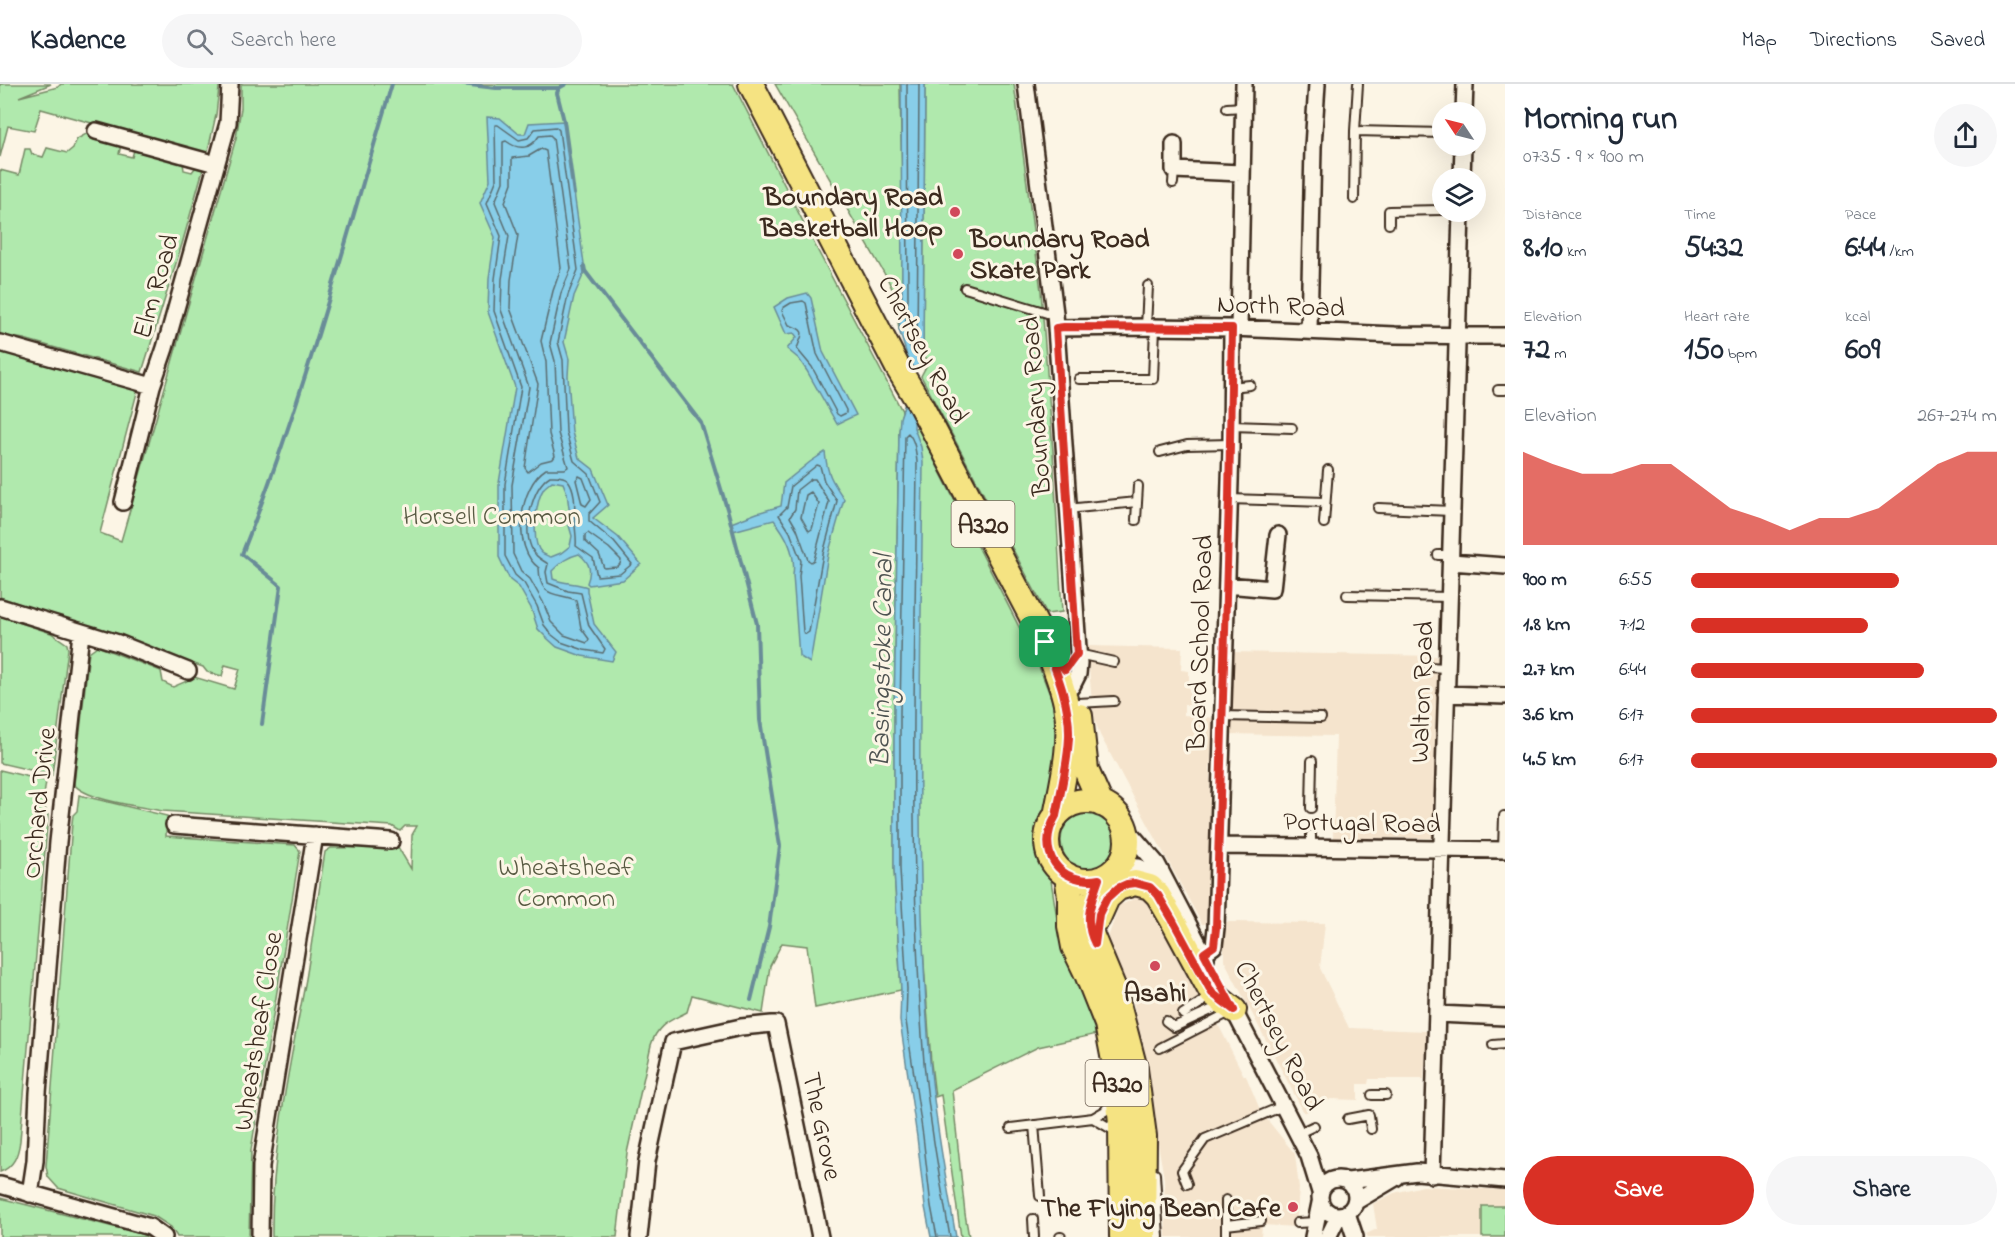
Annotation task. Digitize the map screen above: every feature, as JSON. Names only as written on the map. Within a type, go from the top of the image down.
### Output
[{"type":"main road","name":"Chertsey Road","points":[[752,84],[898,368],[921,406],[1045,642],[1070,678],[1086,770],[1101,804]]},
{"type":"main road","name":"Chertsey Road","points":[[1056,816],[1069,736],[1066,704],[1070,678]]},
{"type":"main road","points":[[1056,816],[1075,803],[1086,801],[1101,804]]},
{"type":"main road","name":"A320","points":[[1101,804],[1118,814],[1125,826],[1127,846],[1109,872],[1088,913],[1090,934],[1114,989],[1124,1020],[1135,1069],[1143,1237]]},
{"type":"main road","name":"A320","points":[[1056,816],[1050,825],[1048,848],[1058,868],[1067,875],[1070,926],[1074,947],[1107,1024],[1104,1036],[1118,1093],[1139,1141],[1122,1237]]},
{"type":"main road","points":[[1067,875],[1088,881],[1109,872]]},
{"type":"main road","points":[[1095,944],[1099,914],[1107,898],[1118,888],[1127,884],[1135,883],[1150,887],[1158,895],[1224,1002]]},
{"type":"street","name":"Elm Road","points":[[123,502],[152,386],[165,348],[228,123],[230,84]]},
{"type":"street","name":"Boundary Road","points":[[1026,84],[1055,313],[1067,509],[1070,678]]},
{"type":"street","name":"Board School Road","points":[[1204,953],[1214,946],[1219,846],[1231,387],[1240,173],[1235,107],[1244,84]]},
{"type":"street","points":[[1309,330],[1313,147],[1317,84]]},
{"type":"street","points":[[1464,102],[1465,84]]},
{"type":"street","points":[[96,131],[128,145],[216,164]]},
{"type":"street","points":[[1174,144],[1173,177],[1240,173]]},
{"type":"street","name":"Walton Road","points":[[1432,1175],[1430,1094],[1437,1014],[1450,597],[1447,557],[1452,511],[1461,222]]},
{"type":"street","name":"North Road","points":[[1056,328],[1235,328],[1505,336]]},
{"type":"street","points":[[0,343],[152,386]]},
{"type":"street","points":[[1227,585],[1272,589],[1278,535]]},
{"type":"street","points":[[1447,557],[1505,566]]},
{"type":"street","points":[[0,607],[118,644],[179,670]]},
{"type":"street","name":"Orchard Drive","points":[[30,1194],[35,1161],[38,1093],[58,842],[81,633]]},
{"type":"street","points":[[1446,694],[1505,696]]},
{"type":"street","points":[[174,825],[391,841]]},
{"type":"street","name":"Chertsey Road","points":[[1125,826],[1158,864],[1204,953],[1224,1002],[1309,1156],[1320,1198]]},
{"type":"street","name":"Wheatsheaf Close","points":[[260,1237],[261,1166],[315,835]]},
{"type":"street","name":"Portugal Road","points":[[1219,846],[1311,841],[1504,850]]},
{"type":"street","points":[[1109,872],[1138,867],[1164,879]]},
{"type":"street","points":[[1437,1014],[1505,1017]]},
{"type":"street","name":"The Grove","points":[[639,1237],[647,1161],[673,1042],[741,1027],[776,1024],[820,1237]]},
{"type":"street","name":"Chertsey Road","points":[[1309,1156],[1342,1180]]},
{"type":"street","points":[[1315,1229],[1320,1198],[1326,1183],[1376,1176],[1399,1176],[1417,1172],[1505,1180]]},
{"type":"street","points":[[1320,1198],[1326,1211],[1347,1210],[1399,1176]]},
{"type":"street","points":[[1328,1237],[1347,1210],[1356,1192],[1342,1180]]},
{"type":"street","points":[[0,1185],[150,1227],[164,1237]]},
{"type":"street","points":[[1347,1210],[1354,1237]]},
{"type":"lane","points":[[1354,199],[1358,84]]},
{"type":"lane","points":[[1355,131],[1432,133]]},
{"type":"lane","points":[[1389,224],[1389,211],[1432,210]]},
{"type":"lane","points":[[1079,379],[1153,379],[1148,286]]},
{"type":"lane","points":[[965,288],[1047,313],[1055,313]]},
{"type":"lane","points":[[1231,387],[1250,385]]},
{"type":"lane","points":[[1231,426],[1292,428]]},
{"type":"lane","points":[[1160,452],[1187,445],[1231,444]]},
{"type":"lane","points":[[1323,523],[1328,470]]},
{"type":"lane","points":[[1136,520],[1138,486]]},
{"type":"lane","points":[[1229,499],[1325,502]]},
{"type":"lane","points":[[1067,509],[1137,502]]},
{"type":"lane","points":[[1378,508],[1452,511]]},
{"type":"lane","points":[[1347,595],[1450,597]]},
{"type":"lane","points":[[1070,678],[1114,662]]},
{"type":"lane","points":[[1428,667],[1447,668]]},
{"type":"lane","points":[[1070,678],[1114,701]]},
{"type":"lane","points":[[1223,716],[1321,718]]},
{"type":"lane","points":[[1311,808],[1312,761]]},
{"type":"lane","points":[[1504,816],[1504,850]]},
{"type":"lane","points":[[1183,1014],[1208,999],[1224,1002]]},
{"type":"lane","points":[[1166,1021],[1174,1027],[1224,1002]]},
{"type":"lane","points":[[1160,1048],[1224,1002]]},
{"type":"lane","points":[[1493,1045],[1505,1044]]},
{"type":"lane","points":[[1011,1128],[1093,1118],[1105,1111],[1118,1093]]},
{"type":"lane","points":[[1372,1095],[1386,1095]]},
{"type":"lane","points":[[1187,1184],[1182,1171],[1205,1139],[1283,1106]]},
{"type":"lane","points":[[1348,1119],[1369,1114],[1371,1129]]},
{"type":"lane","points":[[1093,1118],[1139,1141]]},
{"type":"lane","points":[[1034,1125],[1040,1196]]},
{"type":"lane","points":[[1297,1134],[1314,1126]]},
{"type":"lane","points":[[1154,1164],[1159,1237]]},
{"type":"lane","points":[[1226,1200],[1226,1235]]},
{"type":"lane","points":[[1033,1219],[1034,1237]]},
{"type":"lane","points":[[1226,1226],[1261,1221]]},
{"type":"lane","points":[[1297,1223],[1315,1229]]},
{"type":"shaded area","points":[[1087,646],[1182,648],[1181,670],[1189,671],[1189,691],[1193,695],[1194,705],[1184,705],[1184,715],[1214,718],[1210,770],[1212,837],[1210,924],[1202,924],[1100,735],[1093,714]]},
{"type":"shaded area","points":[[1230,652],[1438,656],[1434,838],[1333,838],[1336,736],[1228,734]]},
{"type":"shaded area","points":[[1148,892],[1154,896],[1246,1076],[1261,1112],[1295,1154],[1299,1188],[1296,1227],[1262,1225],[1261,1237],[1166,1237],[1164,1178],[1133,1000],[1106,943],[1120,903],[1123,904]]},
{"type":"shaded area","points":[[1224,922],[1325,923],[1320,968],[1349,1028],[1427,1031],[1424,1079],[1369,1079],[1368,1084],[1358,1084],[1358,1100],[1331,1099],[1304,1113],[1224,960]]},
{"type":"shaded area","points":[[1423,1186],[1505,1190],[1505,1237],[1368,1237],[1366,1234],[1377,1229],[1373,1204],[1394,1193]]},
{"type":"green space","points":[[0,84],[51,84],[19,97],[58,87],[61,84],[219,84],[219,88],[216,115],[207,155],[41,109],[34,131],[8,126],[0,157]]},
{"type":"green space","name":"Horsell Common","points":[[241,84],[733,84],[902,411],[899,432],[894,713],[894,869],[901,990],[815,1008],[807,946],[782,943],[770,966],[763,1013],[692,995],[687,1012],[660,1028],[651,1045],[627,1153],[617,1237],[272,1237],[278,1140],[325,852],[331,848],[398,847],[411,869],[412,835],[417,826],[405,826],[400,831],[392,826],[163,811],[102,799],[80,790],[74,784],[89,652],[97,646],[161,671],[163,682],[173,687],[187,681],[191,676],[234,689],[240,669],[225,665],[222,676],[207,672],[203,667],[0,597],[0,351],[73,366],[139,385],[100,533],[121,541],[236,138],[241,108]]},
{"type":"green space","points":[[775,84],[900,84],[903,238],[899,330],[895,295],[888,280]]},
{"type":"green space","points":[[925,84],[1014,84],[1041,291],[1062,612],[1047,614],[921,376],[929,361],[923,355]]},
{"type":"green space","points":[[88,133],[119,142],[121,144],[119,154],[132,157],[135,147],[180,159],[184,170],[192,172],[195,168],[204,166],[142,372],[24,339],[0,335],[0,170],[19,175],[25,149],[30,149],[32,154],[43,157],[47,148],[67,153],[73,148],[77,139]]},
{"type":"green space","points":[[923,426],[934,460],[1038,664],[1052,700],[1058,749],[1045,814],[1038,836],[1038,850],[1042,863],[1050,874],[1062,951],[1097,1034],[1038,1047],[952,1090],[969,1237],[961,1237],[941,1095],[935,1097],[921,921],[914,428]]},
{"type":"green space","points":[[0,616],[51,633],[67,644],[52,775],[0,763]]},
{"type":"green space","points":[[0,770],[46,781],[43,803],[48,815],[20,1141],[15,1160],[0,1172]]},
{"type":"green space","points":[[79,795],[167,816],[166,836],[295,845],[300,851],[251,1150],[249,1237],[177,1237],[171,1227],[154,1216],[58,1188],[48,1177],[46,1166],[72,823],[73,815],[77,811]]},
{"type":"green space","points":[[1090,812],[1106,817],[1114,825],[1119,841],[1114,857],[1106,865],[1090,870],[1074,865],[1066,857],[1061,841],[1066,825],[1074,817]]},
{"type":"green space","points":[[0,1198],[145,1235],[149,1237],[0,1237]]},
{"type":"green space","points":[[1482,1206],[1505,1206],[1505,1237],[1482,1237]]},
{"type":"water","name":"Basingstoke Canal","points":[[901,84],[925,84],[923,355],[916,371],[914,428],[921,447],[923,462],[920,762],[922,911],[932,1083],[956,1237],[931,1237],[900,1021],[901,990],[894,869],[894,713],[899,432],[900,418],[905,403],[906,352],[899,330],[902,298]]},
{"type":"water","points":[[487,117],[500,118],[519,134],[525,134],[529,123],[564,121],[585,271],[574,296],[564,342],[569,359],[572,432],[579,458],[593,469],[608,505],[593,518],[618,537],[641,564],[623,580],[589,585],[587,583],[589,567],[586,560],[579,554],[564,560],[552,571],[553,579],[587,587],[594,624],[616,652],[612,661],[582,656],[557,647],[548,639],[538,629],[531,608],[519,587],[510,580],[499,557],[499,483],[515,387],[488,312],[489,278],[495,237],[480,203],[490,180]],"holes":[[[552,481],[563,483],[567,493],[570,516],[568,522],[572,536],[570,546],[551,557],[538,548],[535,521],[544,488]]]},
{"type":"water","points":[[807,293],[811,298],[823,352],[856,415],[837,424],[799,359],[787,349],[797,337],[794,333],[786,334],[774,307],[788,298]]},
{"type":"water","points":[[825,452],[831,477],[844,499],[828,555],[810,663],[799,656],[793,560],[783,533],[774,520],[733,531],[731,523],[781,506],[784,483]]},
{"type":"waterway","points":[[262,724],[281,586],[242,554],[285,439],[304,380],[392,84]]},
{"type":"waterway","points":[[461,84],[496,88],[559,88],[566,84]]},
{"type":"waterway","points":[[559,88],[557,93],[564,121],[574,194]]},
{"type":"waterway","points":[[584,266],[585,271],[701,423],[728,512],[757,624],[760,720],[780,846],[769,927],[751,1000]]},
{"type":"place","name":"Boundary Road Basketball Hoop","points":[[955,212]]},
{"type":"place","name":"Boundary Road Skate Park","points":[[958,254]]},
{"type":"place","name":"Asahi","points":[[1155,966]]},
{"type":"place","name":"The Flying Bean Cafe","points":[[1293,1207]]},
{"type":"route","points":[[1056,328],[1232,328],[1216,928],[1214,946],[1204,953],[1234,1010],[1212,993],[1158,895],[1150,887],[1135,883],[1127,884],[1118,888],[1107,898],[1099,914],[1095,944],[1090,934],[1088,913],[1099,879],[1077,880],[1067,875],[1058,868],[1048,848],[1050,825],[1056,816],[1069,736],[1066,704],[1059,675],[1045,642],[1065,670],[1077,654],[1077,633],[1056,328]]},
{"type":"park label","name":"Wheatsheaf Common","points":[[566,882]]}]
